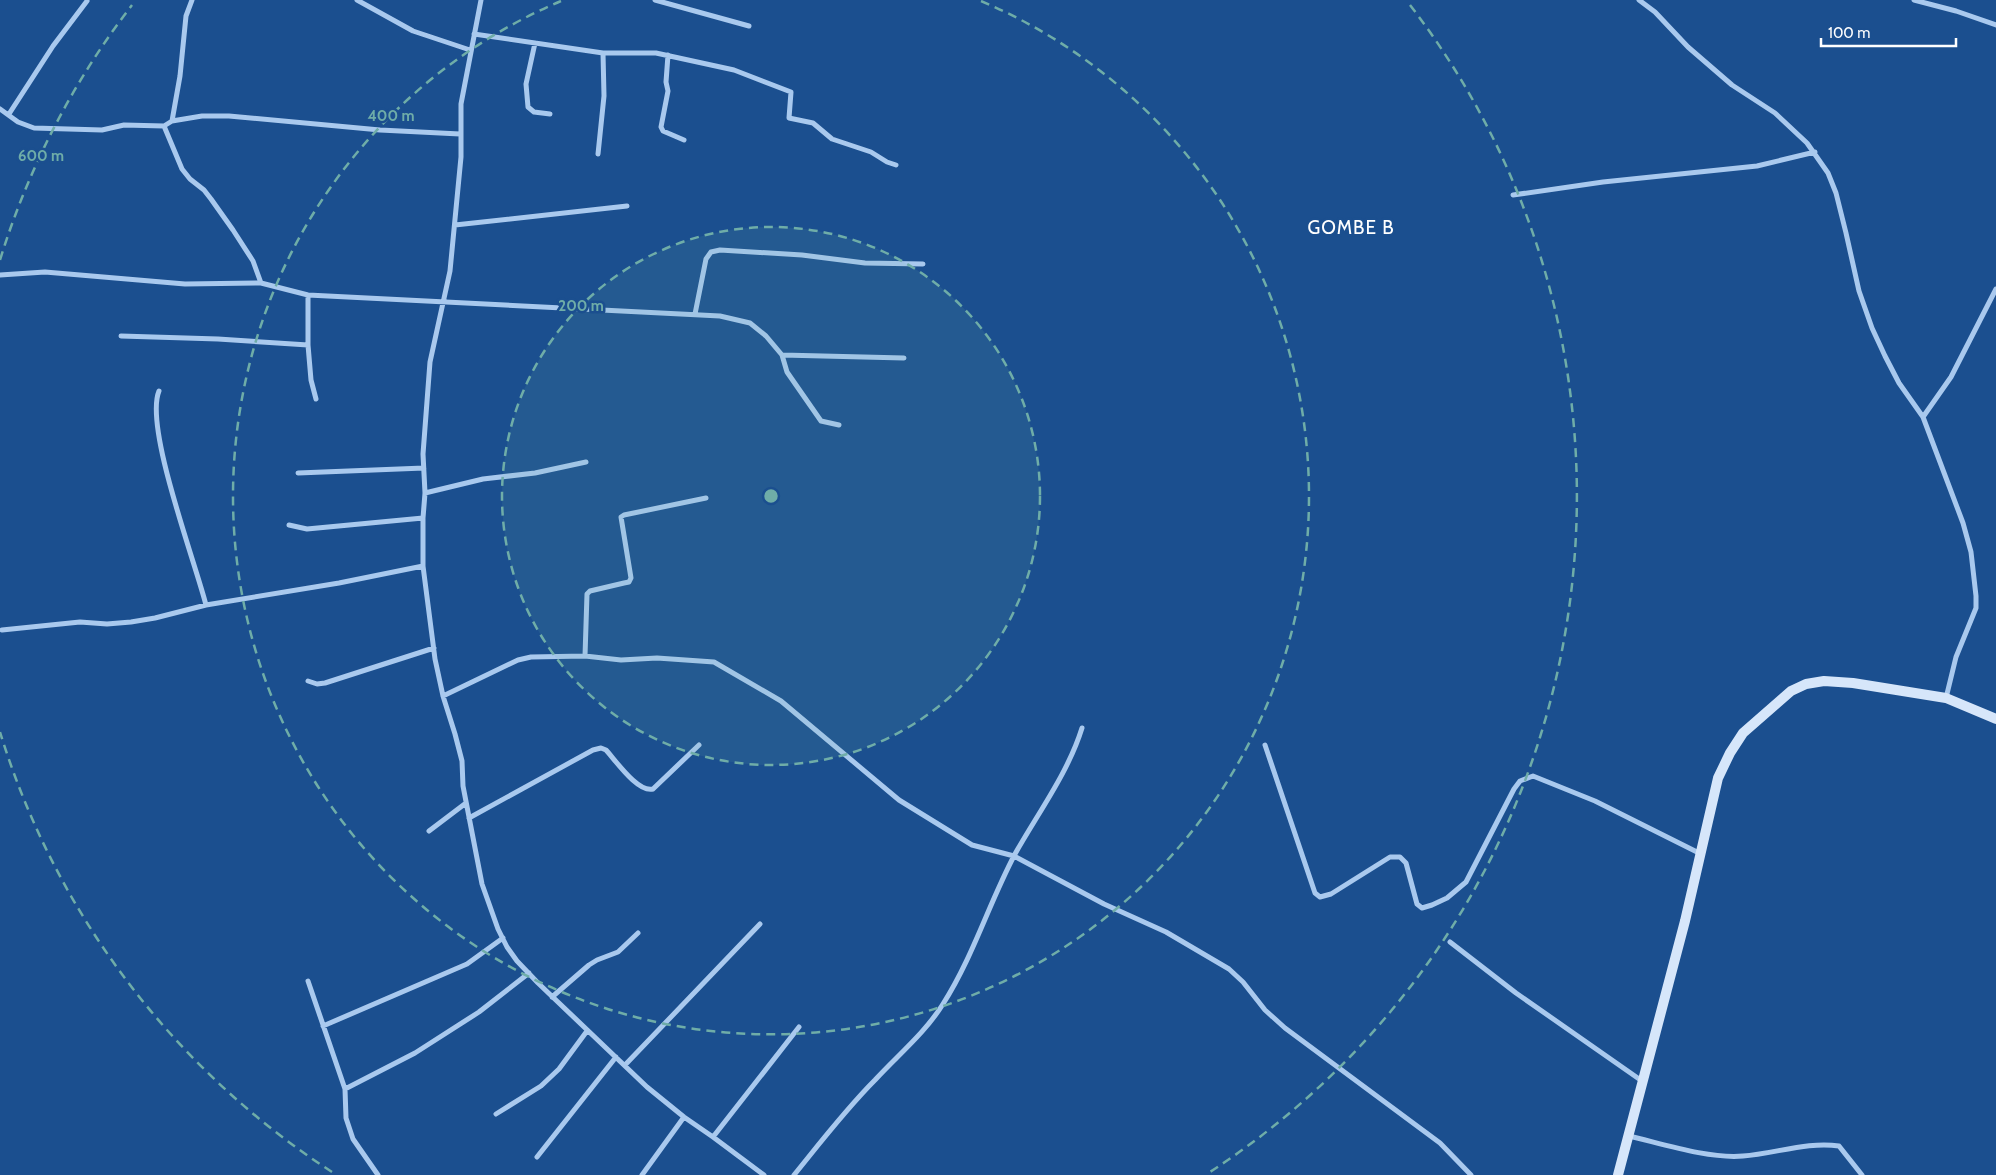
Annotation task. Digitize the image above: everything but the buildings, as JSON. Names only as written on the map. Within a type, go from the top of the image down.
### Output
[{"type":"street","points":[[172,121],[180,76],[186,16],[192,0]]},
{"type":"street","points":[[357,0],[412,31],[470,50]]},
{"type":"street","points":[[481,0],[461,104],[461,157],[450,271],[430,362],[423,454],[425,493],[422,566],[443,696],[456,734],[462,761],[468,818],[482,884],[503,938],[517,962],[647,1087],[684,1117],[764,1175]]},
{"type":"street","points":[[655,0],[749,26]]},
{"type":"street","points":[[1639,0],[1655,12],[1688,47],[1732,85],[1775,113],[1815,152],[1828,173],[1836,193],[1859,291],[1872,328],[1884,356],[1899,383],[1923,417],[1963,523],[1971,552],[1976,596],[1972,619],[1956,657],[1946,698]]},
{"type":"street","points":[[1914,0],[1956,11],[1996,25]]},
{"type":"street","points":[[9,114],[53,46],[87,1]]},
{"type":"street","points":[[474,34],[603,53],[640,52],[668,55],[734,70],[791,92],[789,118],[814,123],[832,139],[871,152],[887,162],[896,164]]},
{"type":"street","points":[[535,43],[526,84],[528,107],[534,112],[550,114]]},
{"type":"street","points":[[598,154],[604,96],[603,53]]},
{"type":"street","points":[[668,55],[666,82],[668,91],[661,127],[663,131],[684,140]]},
{"type":"street","points":[[0,109],[18,122],[34,128],[102,130],[124,125],[164,126],[172,121],[202,116],[229,116],[380,130],[460,134]]},
{"type":"street","points":[[164,126],[182,170],[204,190],[233,230],[253,261],[260,283]]},
{"type":"street","points":[[1513,194],[1603,182],[1757,166],[1815,152]]},
{"type":"street","points":[[455,225],[627,206]]},
{"type":"street","points":[[696,314],[706,259],[711,252],[720,250],[802,255],[865,263],[924,264]]},
{"type":"street","points":[[0,275],[45,272],[185,284],[260,283],[308,295],[720,316],[750,323],[766,336],[782,355],[787,372],[821,421],[839,425]]},
{"type":"street","points":[[1923,417],[1951,377],[1996,289]]},
{"type":"street","points":[[308,295],[308,345],[311,380],[316,399]]},
{"type":"street","points":[[120,336],[218,339],[308,345]]},
{"type":"street","points":[[782,355],[904,358]]},
{"type":"street","points":[[159,391],[156,397],[156,417],[161,450],[206,604]]},
{"type":"street","points":[[425,493],[483,480],[586,462]]},
{"type":"street","points":[[298,473],[424,468]]},
{"type":"street","points":[[585,656],[587,594],[590,591],[629,582],[631,578],[621,517],[706,498]]},
{"type":"street","points":[[289,525],[307,529],[423,518]]},
{"type":"street","points":[[2,630],[80,622],[107,624],[131,622],[155,618],[206,604],[339,583],[422,566]]},
{"type":"street","points":[[308,681],[317,684],[325,683],[434,648]]},
{"type":"street","points":[[443,696],[518,660],[531,657],[585,656],[621,660],[657,658],[714,662],[781,701],[899,800],[972,845],[1014,856],[1104,904],[1166,932],[1229,969],[1243,982],[1265,1010],[1285,1028],[1440,1143],[1472,1175]]},
{"type":"street","points":[[1618,1175],[1685,921],[1718,778],[1730,753],[1744,733],[1791,691],[1806,684],[1824,681],[1853,683],[1946,698],[1996,719]]},
{"type":"street","points":[[794,1175],[835,1124],[874,1080],[925,1028],[943,1004],[971,954],[1014,856],[1076,749],[1082,728]]},
{"type":"street","points":[[468,818],[593,750],[601,748],[606,750],[639,787],[648,790],[653,789],[699,744]]},
{"type":"street","points":[[1265,745],[1315,893],[1320,897],[1331,894],[1390,857],[1400,857],[1406,863],[1418,904],[1422,908],[1432,906],[1447,898],[1466,882],[1514,789],[1520,781],[1532,776],[1595,801],[1701,854]]},
{"type":"street","points":[[429,831],[466,803]]},
{"type":"street","points":[[625,1065],[760,924]]},
{"type":"street","points":[[552,997],[589,965],[618,952],[638,933]]},
{"type":"street","points":[[323,1026],[467,964],[503,938]]},
{"type":"street","points":[[1450,942],[1516,993],[1642,1080]]},
{"type":"street","points":[[345,1089],[415,1053],[479,1012],[528,973]]},
{"type":"street","points":[[308,981],[345,1089],[346,1118],[353,1139],[378,1175]]},
{"type":"street","points":[[713,1137],[799,1027]]},
{"type":"street","points":[[496,1114],[541,1086],[559,1069],[587,1031]]},
{"type":"street","points":[[537,1157],[616,1057]]},
{"type":"street","points":[[642,1175],[684,1117]]},
{"type":"street","points":[[1629,1136],[1722,1156],[1764,1154],[1807,1147],[1839,1146],[1862,1175]]},
{"type":"district","name":"GOMBE B","points":[[1351,227]]}]
